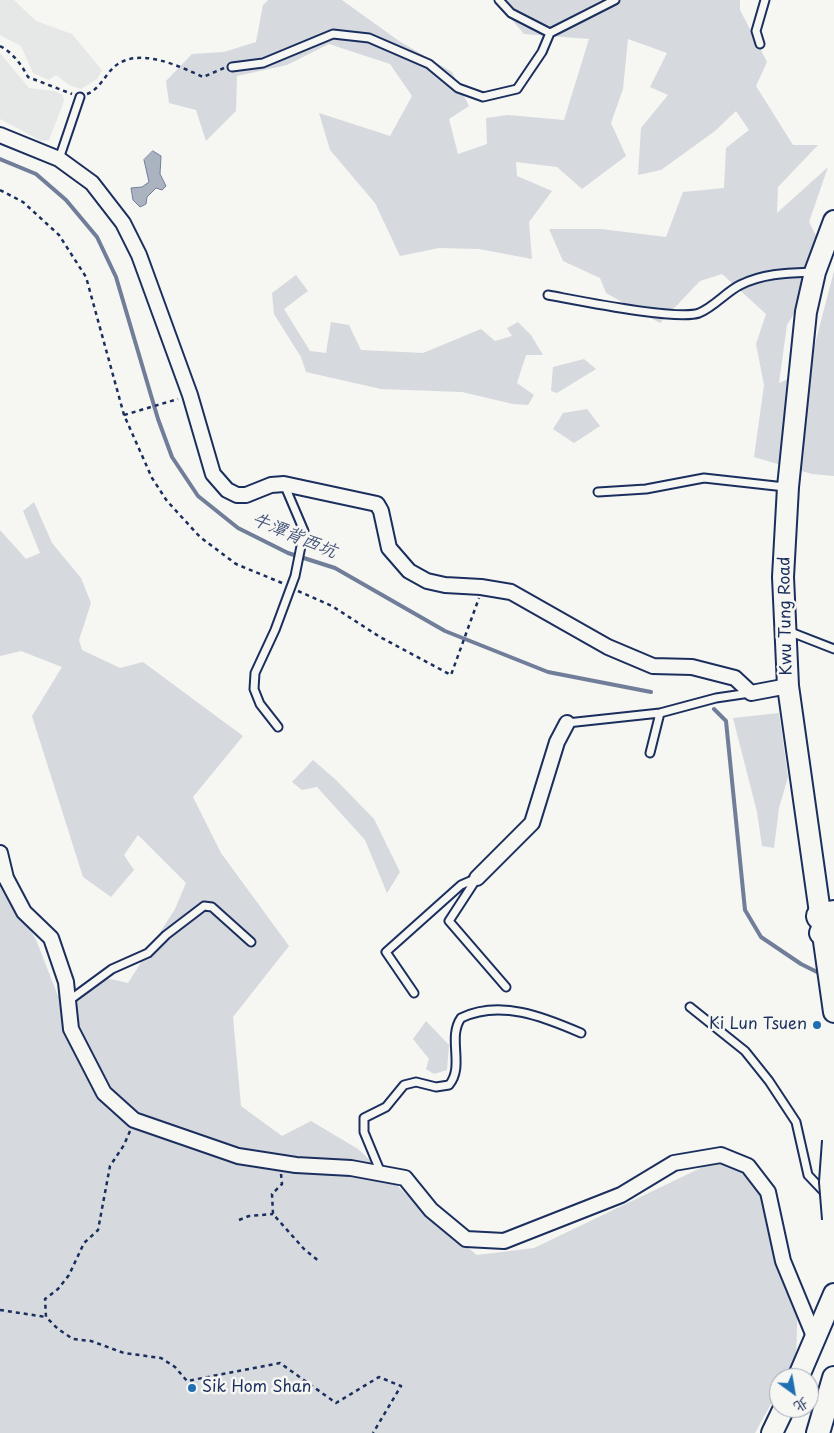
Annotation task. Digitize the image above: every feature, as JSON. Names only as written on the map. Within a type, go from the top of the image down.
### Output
[{"type":"main road","points":[[834,1141],[831,1182],[834,1219]]},
{"type":"main road","points":[[818,1433],[834,1378]]},
{"type":"main road","points":[[832,1433],[834,1428]]},
{"type":"street","points":[[0,135],[60,159],[92,183],[112,206],[139,255],[190,396],[213,474],[227,490],[237,495],[246,495],[271,485],[284,484],[378,504],[389,548],[409,571],[427,581],[445,585],[481,587],[511,592],[608,647],[652,666],[692,668],[735,678],[751,692],[788,686]]},
{"type":"street","name":"Kwu Tung Road","points":[[834,221],[814,272],[806,312],[788,487],[783,577],[788,686],[827,923],[834,1012]]},
{"type":"street","points":[[477,878],[532,823],[557,742],[567,723]]},
{"type":"street","points":[[0,853],[6,878],[24,912],[50,938],[66,982],[71,1029],[104,1093],[134,1120],[238,1156],[281,1163],[351,1168],[405,1178],[431,1210],[466,1239],[504,1241],[621,1195],[674,1164],[721,1155],[748,1166],[768,1192],[783,1260],[816,1341]]},
{"type":"street","points":[[803,1368],[816,1341],[834,1294]]},
{"type":"street","points":[[772,1433],[779,1418]]},
{"type":"lane","points":[[499,0],[511,13],[550,33]]},
{"type":"lane","points":[[232,67],[263,63],[333,34],[369,38],[429,64],[458,88],[483,97],[517,89],[542,52],[550,33],[615,0]]},
{"type":"lane","points":[[760,44],[756,31],[765,0]]},
{"type":"lane","points":[[60,159],[80,97]]},
{"type":"lane","points":[[548,295],[626,308],[680,314],[698,313],[740,285],[774,274],[814,272]]},
{"type":"lane","points":[[598,492],[646,489],[704,478],[788,487]]},
{"type":"lane","points":[[278,727],[260,704],[254,689],[255,673],[275,630],[295,576],[304,531],[284,484]]},
{"type":"lane","points":[[786,630],[834,649]]},
{"type":"lane","points":[[567,723],[660,713],[716,698],[751,692]]},
{"type":"lane","points":[[650,753],[660,713]]},
{"type":"lane","points":[[477,878],[449,921],[506,987]]},
{"type":"lane","points":[[414,992],[386,952],[461,885],[477,878]]},
{"type":"lane","points":[[67,1002],[112,969],[148,954],[166,935],[204,906],[212,907],[250,942]]},
{"type":"lane","points":[[690,1007],[745,1051],[770,1081],[796,1122],[808,1175],[817,1187],[834,1199]]},
{"type":"lane","points":[[381,1174],[364,1132],[364,1118],[386,1107],[404,1085],[416,1082],[436,1087],[449,1084],[456,1075],[456,1030],[461,1018],[487,1010],[526,1012],[581,1033]]},
{"type":"path","points":[[0,46],[9,50],[21,64],[28,77],[80,97],[93,92],[116,66],[133,58],[170,62],[203,77],[220,69],[232,67]]},
{"type":"path","points":[[0,190],[24,202],[59,235],[86,276],[124,415],[152,478],[167,501],[200,537],[236,564],[332,606],[380,637],[451,675],[475,614]]},
{"type":"path","points":[[124,415],[180,398]]},
{"type":"path","points":[[46,1317],[45,1299],[69,1275],[84,1243],[98,1230],[110,1166],[124,1145],[134,1120]]},
{"type":"path","points":[[281,1163],[282,1184],[272,1194],[273,1214],[304,1249],[320,1262]]},
{"type":"path","points":[[239,1220],[249,1216],[273,1214]]},
{"type":"path","points":[[0,1310],[46,1317],[58,1330],[73,1339],[92,1341],[124,1353],[161,1358],[176,1366],[187,1381],[280,1363],[336,1403],[379,1376],[401,1386],[373,1433]]},
{"type":"shaded area","points":[[0,0],[14,0],[36,21],[72,34],[102,70],[97,79],[81,89],[69,85],[56,75],[49,80],[33,73],[21,46],[0,35]]},
{"type":"shaded area","points":[[268,0],[342,0],[399,41],[452,72],[469,106],[449,119],[458,154],[487,144],[486,118],[508,115],[564,120],[589,39],[524,34],[495,0],[740,0],[740,10],[767,62],[756,86],[793,145],[818,145],[778,187],[777,213],[828,167],[809,222],[828,259],[787,325],[779,383],[808,371],[834,271],[834,476],[812,474],[754,457],[764,385],[756,344],[766,314],[722,274],[700,281],[660,323],[606,293],[600,278],[563,261],[549,229],[601,229],[666,237],[683,192],[724,188],[726,148],[749,130],[736,111],[715,131],[661,170],[638,175],[641,128],[668,95],[650,87],[667,53],[628,39],[623,89],[611,123],[626,156],[582,189],[557,167],[516,162],[517,176],[552,191],[529,222],[532,259],[479,249],[439,248],[400,256],[375,203],[330,150],[319,113],[390,136],[412,96],[390,64],[329,44],[287,65],[237,76],[236,111],[206,141],[196,110],[169,103],[166,81],[192,54],[224,52],[256,42],[263,5]]},
{"type":"shaded area","points":[[0,53],[29,88],[54,91],[63,95],[64,101],[49,140],[41,141],[0,119]]},
{"type":"shaded area","points":[[153,151],[161,156],[160,174],[166,186],[162,190],[156,188],[147,197],[146,204],[140,207],[133,200],[131,188],[142,187],[149,182],[144,160]]},
{"type":"shaded area","points":[[296,275],[308,291],[284,309],[310,351],[326,353],[331,322],[349,325],[361,350],[423,353],[481,329],[495,341],[512,336],[507,328],[518,322],[531,335],[543,355],[526,355],[517,383],[534,395],[528,405],[513,404],[462,392],[381,389],[306,372],[301,357],[274,314],[272,293]]},
{"type":"shaded area","points":[[584,359],[596,369],[557,393],[551,391],[553,367]]},
{"type":"shaded area","points":[[587,409],[600,426],[574,443],[553,429],[563,413]]},
{"type":"shaded area","points":[[34,502],[52,543],[81,578],[91,603],[79,640],[82,650],[120,668],[143,662],[243,736],[193,797],[221,853],[289,946],[233,1017],[241,1106],[282,1136],[311,1121],[358,1149],[439,1225],[477,1255],[534,1248],[711,1163],[743,1162],[778,1220],[798,1294],[796,1358],[790,1368],[769,1368],[769,1407],[755,1433],[0,1433],[0,872],[37,942],[58,996],[75,998],[106,978],[128,983],[175,909],[186,883],[138,835],[124,855],[134,870],[111,897],[83,877],[32,716],[62,667],[21,651],[0,656],[0,530],[26,559],[40,553],[23,511]]},
{"type":"shaded area","points":[[779,713],[788,777],[779,808],[774,848],[762,846],[757,812],[733,718]]},
{"type":"shaded area","points":[[313,760],[336,780],[374,819],[400,872],[387,893],[365,840],[317,787],[302,790],[292,782]]},
{"type":"shaded area","points":[[426,1021],[449,1045],[447,1070],[434,1074],[426,1069],[429,1059],[413,1039]]},
{"type":"waterway","name":"牛潭背西坑","points":[[0,159],[36,174],[66,200],[97,237],[116,277],[158,419],[172,457],[198,496],[238,528],[288,553],[335,568],[445,631],[548,672],[651,692]]},
{"type":"waterway","points":[[714,709],[726,721],[745,910],[761,937],[801,964],[823,975]]},
{"type":"place","name":"Ki Lun Tsuen","points":[[817,1025]]},
{"type":"place","name":"Sik Hom Shan","points":[[192,1388]]}]
